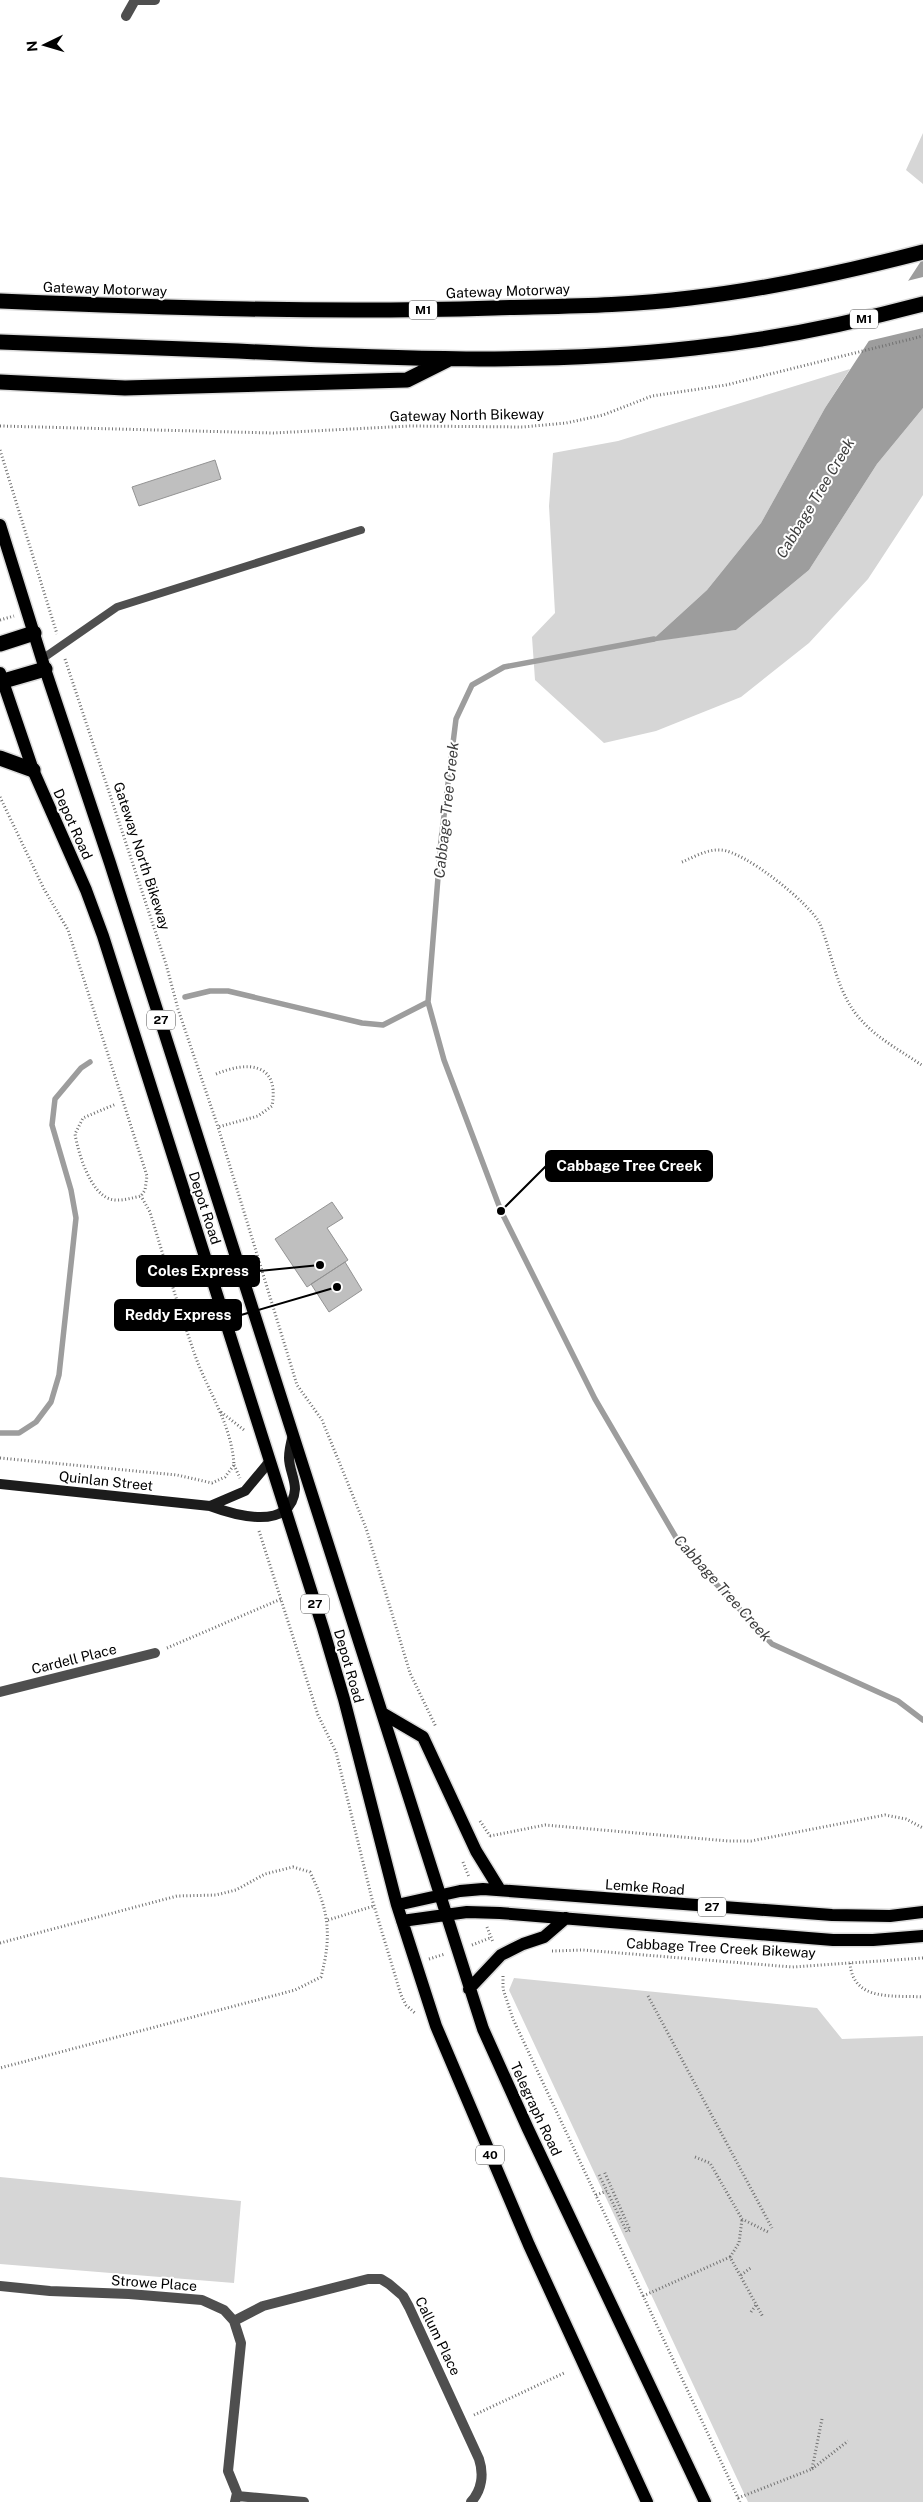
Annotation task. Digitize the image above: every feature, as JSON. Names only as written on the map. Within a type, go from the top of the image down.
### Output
[{"type":"highway","name":"Gateway Motorway","points":[[0,301],[281,310],[539,307],[688,298],[746,291],[844,271],[923,252]]},
{"type":"highway","name":"M1","points":[[0,342],[450,358],[592,356],[685,349],[804,331],[869,318],[923,304]]},
{"type":"highway","points":[[0,382],[125,388],[407,380],[450,358]]},
{"type":"highway","points":[[0,644],[34,633]]},
{"type":"highway","points":[[1,679],[43,664]]},
{"type":"highway","points":[[0,758],[33,770]]},
{"type":"main road","name":"Depot Road","points":[[0,525],[43,664],[110,863],[382,1713]]},
{"type":"main road","name":"Depot Road","points":[[1,679],[33,770],[86,890],[103,936],[344,1699],[397,1905]]},
{"type":"main road","points":[[382,1713],[423,1737],[476,1851],[500,1890]]},
{"type":"main road","name":"Telegraph Road","points":[[382,1713],[469,1989],[490,2047],[705,2502]]},
{"type":"main road","name":"Lemke Road","points":[[397,1905],[474,1890],[500,1890],[832,1916],[882,1916],[923,1912]]},
{"type":"main road","name":"40","points":[[397,1905],[418,1975],[448,2056],[529,2245],[647,2502]]},
{"type":"main road","name":"27","points":[[402,1921],[446,1915],[500,1913],[833,1940],[873,1940],[923,1936]]},
{"type":"main road","points":[[469,1989],[500,1955],[544,1937],[566,1918]]},
{"type":"street","points":[[126,16],[135,0]]},
{"type":"street","points":[[139,0],[155,0]]},
{"type":"street","points":[[284,1510],[293,1499],[295,1488],[289,1459],[293,1434]]},
{"type":"street","name":"Quinlan Street","points":[[210,1506],[245,1491],[270,1461]]},
{"type":"street","name":"Quinlan Street","points":[[0,1484],[210,1506],[231,1514],[255,1518],[269,1516],[284,1510]]},
{"type":"street","name":"Cardell Place","points":[[0,1692],[155,1653]]},
{"type":"street","name":"Callum Place","points":[[234,2321],[276,2302],[360,2280],[381,2279],[403,2296],[479,2459],[482,2472],[481,2485],[472,2502]]},
{"type":"street","name":"Strowe Place","points":[[0,2286],[50,2291],[128,2294],[202,2300],[218,2306],[234,2321]]},
{"type":"street","points":[[234,2321],[240,2335],[241,2351],[228,2471],[236,2499],[304,2502]]},
{"type":"lane","points":[[43,664],[61,645],[118,607],[361,530]]},
{"type":"path","name":"Gateway North Bikeway","points":[[0,426],[273,434],[410,426],[523,427],[582,420],[603,415],[652,396],[726,386],[923,336]]},
{"type":"path","name":"Gateway North Bikeway","points":[[0,450],[61,645],[218,1127],[297,1385],[322,1420],[348,1483],[366,1528],[410,1673],[437,1730]]},
{"type":"path","points":[[0,797],[44,888],[68,930],[147,1176],[145,1190],[141,1196],[111,1200],[95,1189],[77,1145],[76,1134],[83,1118],[116,1104]]},
{"type":"path","points":[[682,862],[705,852],[723,850],[750,860],[793,894],[819,922],[848,1001],[862,1021],[923,1066]]},
{"type":"path","points":[[216,1074],[232,1068],[249,1066],[262,1068],[270,1077],[274,1093],[272,1106],[258,1116],[218,1127]]},
{"type":"path","points":[[141,1196],[150,1212],[197,1359],[220,1410],[233,1448],[234,1465],[242,1482]]},
{"type":"path","points":[[0,1458],[177,1475],[212,1483],[225,1477],[234,1465]]},
{"type":"path","points":[[258,1528],[318,1715],[336,1752],[374,1906],[392,1969],[406,2005]]},
{"type":"path","points":[[155,1653],[281,1599]]},
{"type":"path","points":[[479,1819],[490,1836],[545,1826],[751,1841],[885,1815],[906,1819],[923,1828]]},
{"type":"path","points":[[0,1943],[177,1896],[216,1895],[236,1890],[265,1874],[293,1867],[310,1872],[319,1890],[328,1920],[326,1959],[321,1977],[295,1990],[0,2068]]},
{"type":"path","points":[[328,1920],[374,1906]]},
{"type":"path","name":"Cabbage Tree Creek Bikeway","points":[[547,1952],[583,1950],[792,1967],[923,1958]]},
{"type":"path","points":[[850,1963],[853,1980],[867,1992],[923,1998]]},
{"type":"path","points":[[504,1973],[503,1989],[513,2019],[739,2500],[812,2469],[848,2441]]},
{"type":"path","points":[[648,1996],[772,2228]]},
{"type":"path","points":[[695,2157],[710,2163],[742,2219],[768,2232]]},
{"type":"path","points":[[599,2175],[627,2232],[630,2230],[604,2171]]},
{"type":"path","points":[[596,2195],[606,2191]]},
{"type":"path","points":[[643,2296],[730,2257],[739,2243],[742,2219]]},
{"type":"path","points":[[730,2257],[763,2317]]},
{"type":"path","points":[[740,2276],[752,2267]]},
{"type":"path","points":[[751,2312],[756,2305]]},
{"type":"path","points":[[462,2420],[564,2373]]},
{"type":"path","points":[[812,2469],[822,2419]]},
{"type":"shaded area","points":[[923,133],[923,184],[906,170]]},
{"type":"shaded area","points":[[850,369],[825,408],[761,523],[707,590],[651,641],[736,630],[809,570],[877,464],[923,408],[923,495],[868,579],[809,643],[741,697],[656,731],[604,743],[535,680],[532,637],[555,613],[549,506],[553,453],[618,441]]},
{"type":"shaded area","points":[[514,1978],[817,2008],[842,2039],[923,2036],[923,2502],[748,2502],[509,1990]]},
{"type":"shaded area","points":[[0,2177],[241,2201],[234,2283],[0,2264]]},
{"type":"water","points":[[923,258],[923,408],[877,464],[809,570],[736,630],[650,642],[707,590],[761,523],[825,408]]},
{"type":"pier","points":[[923,277],[923,328],[864,342],[903,282]]},
{"type":"building","points":[[215,460],[221,479],[139,506],[132,487]]},
{"type":"building","points":[[332,1202],[343,1218],[327,1228],[348,1260],[307,1287],[275,1239]]},
{"type":"building","points":[[345,1262],[362,1290],[329,1312],[311,1284]]},
{"type":"waterway","name":"Cabbage Tree Creek","points":[[654,639],[504,667],[472,685],[456,719],[441,840],[428,1002],[444,1060],[501,1211],[595,1399],[681,1546],[772,1644],[898,1701],[923,1720]]},
{"type":"waterway","points":[[185,997],[210,991],[228,991],[362,1023],[383,1025],[428,1002]]},
{"type":"waterway","points":[[0,1433],[19,1433],[36,1422],[51,1402],[59,1375],[76,1218],[71,1190],[52,1125],[55,1099],[81,1068],[90,1062]]},
{"type":"place","name":"Cabbage Tree Creek","points":[[501,1211]]},
{"type":"place","name":"Coles Express","points":[[320,1265]]},
{"type":"place","name":"Reddy Express","points":[[337,1287]]}]
